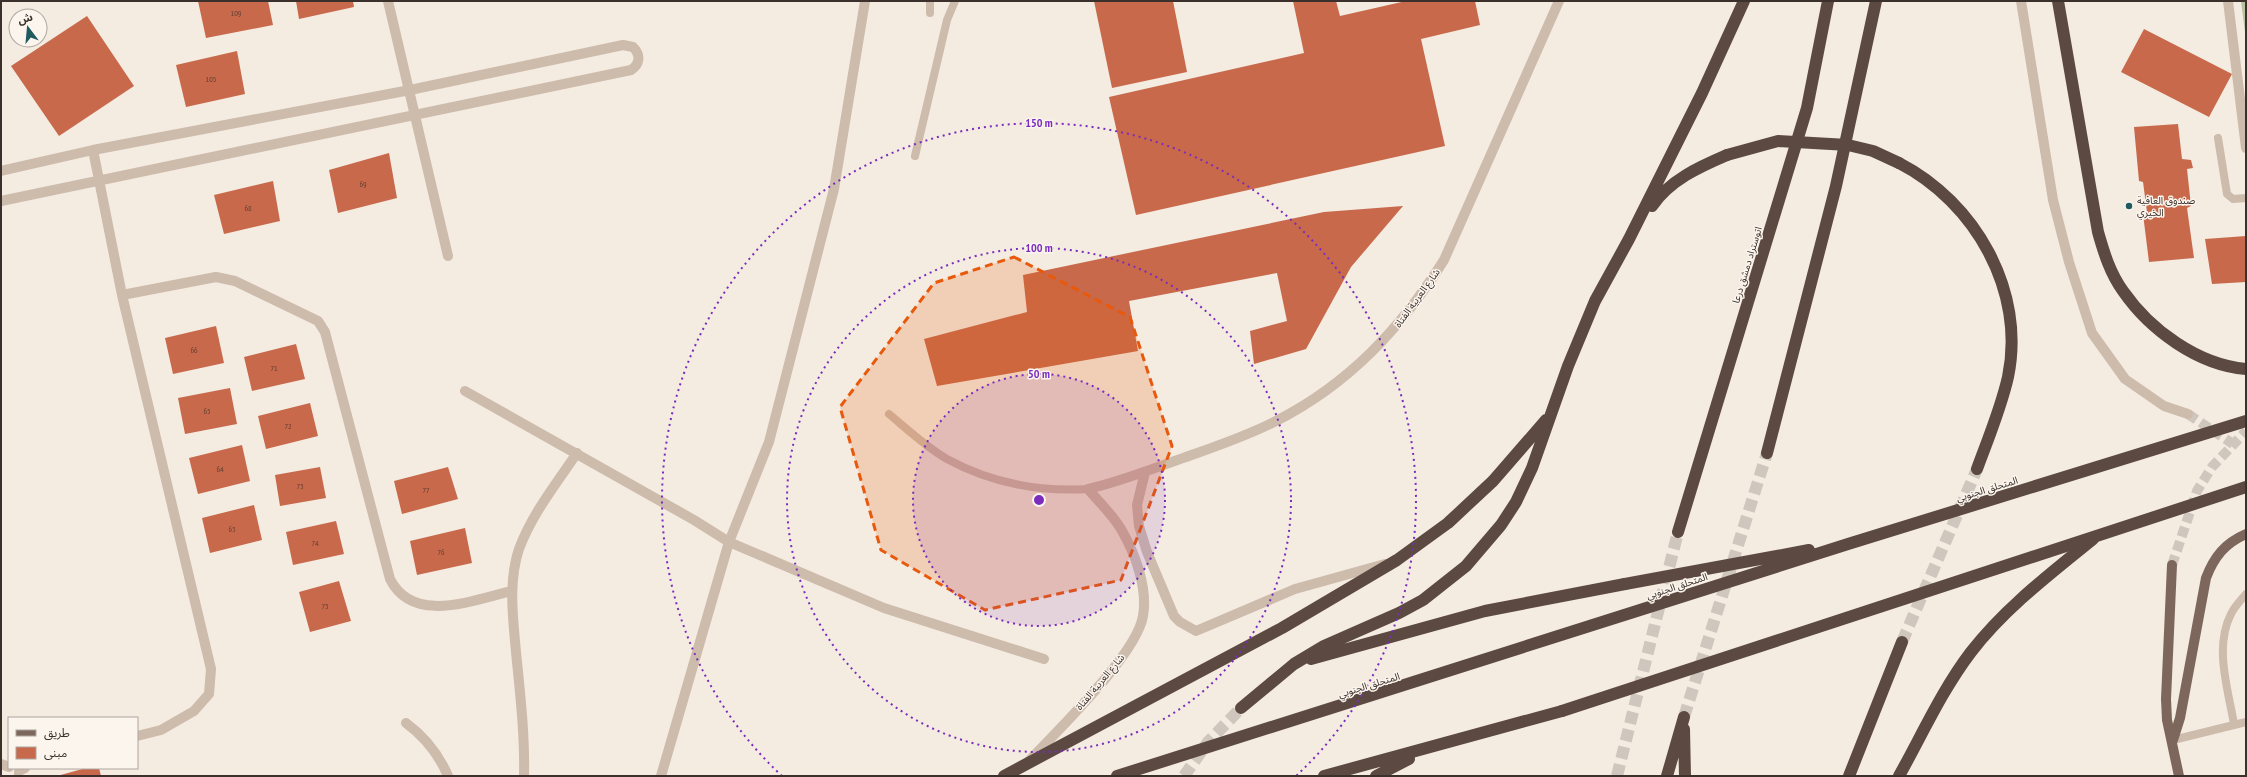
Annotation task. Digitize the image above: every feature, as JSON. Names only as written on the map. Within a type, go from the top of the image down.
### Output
[{"type":"highway","points":[[1241,708],[1294,664],[1324,646],[1399,613],[1423,600],[1466,566],[1493,536],[1516,502],[1532,468],[1549,417],[1596,301],[1629,239],[1702,93],[1744,1]]},
{"type":"highway","name":"اتوستراد دمشق درعا","points":[[1678,532],[1807,108],[1828,1]]},
{"type":"highway","points":[[1767,453],[1836,186],[1876,1]]},
{"type":"highway","points":[[2058,1],[2098,232],[2107,263],[2122,291],[2142,315],[2166,336],[2200,356],[2237,368],[2246,369]]},
{"type":"highway","points":[[1629,239],[1659,195],[1693,170],[1727,155],[1778,141],[1848,145],[1873,151],[1899,163],[1925,178],[1941,190],[1962,212],[1980,237],[1993,261],[2008,303],[2012,342],[2008,376],[1977,469]]},
{"type":"highway","points":[[1004,776],[1024,767],[1282,628],[1397,560],[1448,523],[1493,481],[1549,417]]},
{"type":"highway","name":"المتحلق الجنوبي","points":[[1117,776],[1848,544],[2246,421]]},
{"type":"highway","points":[[1324,776],[1562,711],[2246,487]]},
{"type":"highway","points":[[1899,776],[1948,686],[1970,653],[1993,626],[2027,592],[2093,538]]},
{"type":"highway","points":[[1294,664],[1346,648],[1485,611],[1848,544]]},
{"type":"highway","points":[[1849,776],[1902,642]]},
{"type":"highway","points":[[1667,776],[1684,717],[1685,776]]},
{"type":"highway","points":[[1376,776],[1427,749]]},
{"type":"main road","points":[[2173,740],[2180,718],[2206,578],[2211,564],[2220,552],[2232,541],[2246,534]]},
{"type":"main road","points":[[2172,565],[2166,698],[2167,720],[2173,740],[2179,776]]},
{"type":"street","points":[[388,1],[448,256]]},
{"type":"street","points":[[662,776],[729,542],[769,442],[832,196],[865,1]]},
{"type":"street","name":"شارع العربية الفتاة","points":[[1024,767],[1102,682],[1132,641],[1143,618],[1144,598],[1133,557],[1114,519],[1088,489],[1145,472],[1241,437],[1276,421],[1311,402],[1342,379],[1372,353],[1399,324],[1423,293],[1444,260],[1559,1]]},
{"type":"street","points":[[2021,1],[2053,200],[2069,262],[2092,333],[2125,380],[2164,406],[2188,414]]},
{"type":"street","points":[[2228,1],[2246,148]]},
{"type":"street","points":[[1,171],[93,150],[410,90],[623,45],[633,47],[639,56],[638,62],[631,70],[416,116],[100,179],[1,201]]},
{"type":"street","points":[[93,150],[122,295],[211,669],[209,694],[194,711],[161,730],[138,736]]},
{"type":"street","points":[[122,295],[216,277],[235,280],[318,321],[326,332],[390,579],[397,592],[408,600],[423,606],[437,607],[512,591]]},
{"type":"street","points":[[465,390],[577,453],[729,542],[884,608],[1044,658]]},
{"type":"street","points":[[524,776],[524,737],[512,591],[519,550],[528,530],[538,510],[577,453]]},
{"type":"street","points":[[1145,472],[1137,516],[1147,552],[1174,616],[1180,622],[1196,631],[1295,589],[1397,560]]},
{"type":"street","points":[[1133,557],[1147,552]]},
{"type":"street","points":[[406,723],[419,733],[428,744],[448,776]]},
{"type":"lane","points":[[930,1],[930,13]]},
{"type":"lane","points":[[916,156],[947,20],[955,1]]},
{"type":"lane","points":[[2218,138],[2226,194],[2233,199],[2246,198]]},
{"type":"lane","points":[[889,414],[946,458],[975,473],[1016,485],[1055,489],[1088,489]]},
{"type":"lane","points":[[2234,724],[2223,662],[2223,641],[2231,614],[2246,594]]},
{"type":"lane","points":[[2173,740],[2246,722]]},
{"type":"highlighted area","points":[[1014,257],[1130,317],[1172,446],[1121,580],[985,610],[881,550],[840,407],[934,283]]},
{"type":"green space","points":[[2241,1],[2246,1],[2246,40]]},
{"type":"building","points":[[198,1],[268,1],[273,25],[206,38]]},
{"type":"building","points":[[296,1],[353,1],[354,7],[299,19]]},
{"type":"building","points":[[1094,1],[1173,1],[1187,72],[1112,88]]},
{"type":"building","points":[[1293,1],[1336,1],[1340,16],[1406,1],[1475,1],[1480,25],[1421,39],[1445,146],[1136,215],[1109,97],[1304,53]]},
{"type":"building","points":[[87,16],[134,86],[59,136],[11,66],[38,48],[48,48],[48,42]]},
{"type":"building","points":[[2144,29],[2232,74],[2209,117],[2121,72]]},
{"type":"building","points":[[237,51],[245,94],[186,107],[176,65]]},
{"type":"building","points":[[2178,124],[2182,159],[2191,160],[2193,168],[2187,169],[2191,206],[2187,208],[2194,258],[2149,262],[2143,214],[2147,212],[2143,182],[2139,181],[2134,127]]},
{"type":"building","points":[[389,153],[397,198],[338,213],[329,170]]},
{"type":"building","points":[[273,181],[280,221],[224,234],[214,195]]},
{"type":"building","points":[[1403,206],[1351,267],[1306,349],[1254,364],[1250,331],[1287,321],[1277,273],[1129,301],[1138,351],[937,386],[924,339],[1027,312],[1023,275],[1324,212]]},
{"type":"building","points":[[2246,236],[2246,282],[2212,284],[2205,239]]},
{"type":"building","points":[[216,326],[224,363],[173,374],[165,338]]},
{"type":"building","points":[[296,344],[305,379],[252,391],[244,357]]},
{"type":"building","points":[[230,388],[237,424],[185,434],[178,398]]},
{"type":"building","points":[[310,403],[318,436],[266,449],[258,416]]},
{"type":"building","points":[[242,445],[250,481],[198,494],[189,458]]},
{"type":"building","points":[[320,467],[326,498],[280,506],[275,475]]},
{"type":"building","points":[[448,467],[458,499],[402,514],[394,481]]},
{"type":"building","points":[[254,505],[262,540],[210,553],[202,518]]},
{"type":"building","points":[[336,521],[344,554],[293,565],[286,532]]},
{"type":"building","points":[[465,528],[472,563],[417,575],[410,541]]},
{"type":"building","points":[[339,581],[351,621],[310,632],[299,592]]},
{"type":"building","points":[[82,769],[99,769],[101,776],[57,776]]},
{"type":"tunnel","points":[[2188,414],[2233,444]]},
{"type":"tunnel","points":[[2172,565],[2197,491],[2212,467],[2246,431]]},
{"type":"tunnel","points":[[1684,717],[1767,453]]},
{"type":"tunnel","points":[[1902,642],[1977,469]]},
{"type":"tunnel","points":[[1617,776],[1678,532]]},
{"type":"tunnel","points":[[1184,776],[1208,742],[1241,708]]},
{"type":"place","name":"صندوق العافية الخيري","points":[[2129,206]]}]
